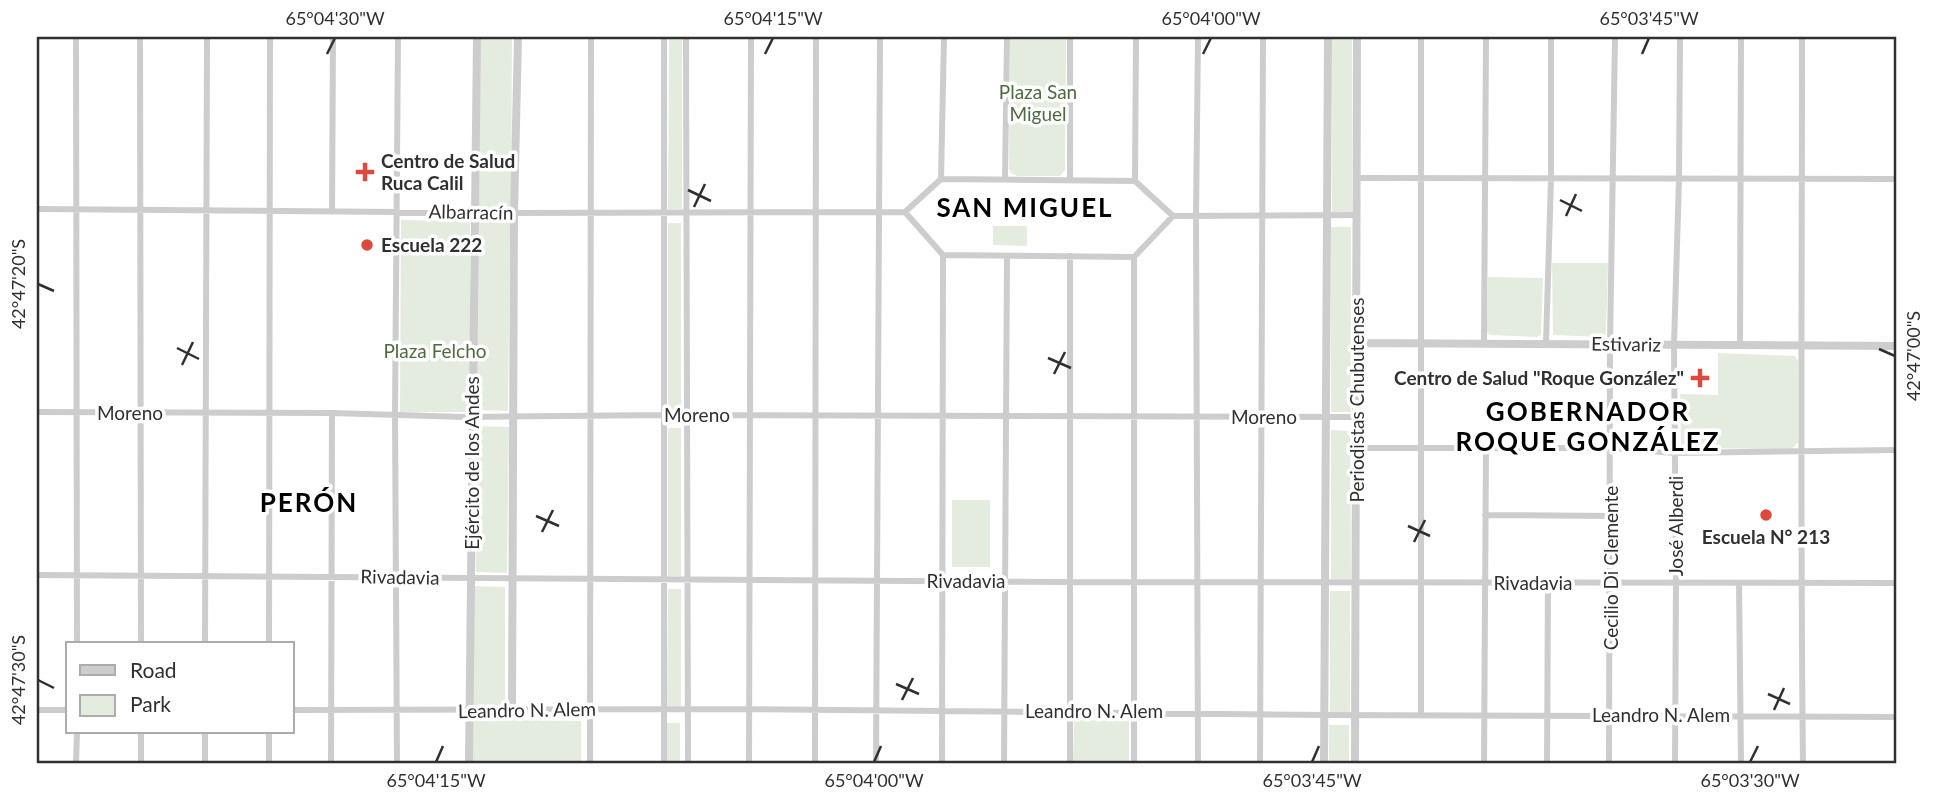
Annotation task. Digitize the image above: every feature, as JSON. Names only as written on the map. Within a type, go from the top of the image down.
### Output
[{"type":"street","points":[[76,37],[77,642]]},
{"type":"street","points":[[140,37],[141,642]]},
{"type":"street","points":[[205,642],[206,37]]},
{"type":"street","points":[[269,642],[270,37]]},
{"type":"street","points":[[332,211],[333,37]]},
{"type":"street","points":[[397,763],[395,415],[398,37]]},
{"type":"street","name":"Ejército de los Andes","points":[[469,763],[477,37]]},
{"type":"street","points":[[512,711],[514,213],[518,37]]},
{"type":"street","points":[[590,763],[591,37]]},
{"type":"street","points":[[664,37],[664,763]]},
{"type":"street","points":[[686,37],[688,763]]},
{"type":"street","points":[[749,763],[751,37]]},
{"type":"street","points":[[815,763],[816,37]]},
{"type":"street","points":[[876,763],[880,37]]},
{"type":"street","points":[[941,179],[944,37]]},
{"type":"street","points":[[1005,179],[1007,37]]},
{"type":"street","points":[[1070,37],[1070,180]]},
{"type":"street","points":[[1135,181],[1136,37]]},
{"type":"street","points":[[1198,37],[1198,763]]},
{"type":"street","points":[[1260,763],[1263,37]]},
{"type":"street","name":"Periodistas Chubutenses","points":[[1324,763],[1328,37]]},
{"type":"street","name":"Periodistas Chubutenses","points":[[1355,763],[1357,37]]},
{"type":"street","points":[[1421,37],[1422,714]]},
{"type":"street","points":[[1484,342],[1486,37]]},
{"type":"street","points":[[1546,343],[1551,179],[1551,37]]},
{"type":"street","name":"Cecilio Di Clemente","points":[[1609,763],[1612,448],[1610,344],[1615,37]]},
{"type":"street","name":"José Alberdi","points":[[1675,763],[1674,345],[1680,37]]},
{"type":"street","points":[[1740,346],[1741,37]]},
{"type":"street","points":[[1802,37],[1803,453],[1800,583],[1803,763]]},
{"type":"street","points":[[1357,178],[1896,179]]},
{"type":"street","points":[[942,763],[943,255],[905,212],[941,179],[1005,179],[1135,181],[1173,216],[1357,215]]},
{"type":"street","name":"Albarracín","points":[[37,209],[514,213],[905,212]]},
{"type":"street","points":[[1134,763],[1135,257],[1173,216]]},
{"type":"street","points":[[943,255],[1135,257]]},
{"type":"street","points":[[1004,763],[1007,256]]},
{"type":"street","points":[[1069,763],[1070,256]]},
{"type":"street","name":"Estivariz","points":[[1356,343],[1896,346]]},
{"type":"street","name":"Moreno","points":[[37,412],[473,416],[1357,417]]},
{"type":"street","points":[[331,763],[332,413]]},
{"type":"street","points":[[1357,447],[1612,448],[1675,453],[1896,450]]},
{"type":"street","points":[[1484,763],[1486,448]]},
{"type":"street","points":[[1485,515],[1611,516]]},
{"type":"street","name":"Rivadavia","points":[[37,575],[1069,582],[1896,583]]},
{"type":"street","points":[[1547,763],[1548,583]]},
{"type":"street","points":[[1739,583],[1741,763]]},
{"type":"street","name":"Leandro N. Alem","points":[[294,710],[815,709],[1324,715],[1896,717]]},
{"type":"street","points":[[37,710],[66,710]]},
{"type":"street","points":[[76,763],[77,734]]},
{"type":"street","points":[[141,734],[141,763]]},
{"type":"street","points":[[205,734],[205,763]]},
{"type":"street","points":[[269,734],[269,763]]},
{"type":"green space","points":[[480,37],[512,37],[511,209],[479,208]]},
{"type":"green space","points":[[669,37],[682,37],[682,209],[668,209]]},
{"type":"green space","name":"Plaza San Miguel","points":[[1010,37],[1066,37],[1065,170],[1060,176],[1017,176],[1011,173],[1009,168]]},
{"type":"green space","points":[[1332,37],[1352,37],[1352,212],[1332,212]]},
{"type":"green space","name":"Plaza Felcho","points":[[401,220],[470,221],[470,412],[400,412]]},
{"type":"green space","points":[[478,221],[510,221],[508,411],[476,410]]},
{"type":"green space","points":[[668,223],[681,223],[681,411],[668,411]]},
{"type":"green space","points":[[993,226],[1027,226],[1027,246],[993,245]]},
{"type":"green space","points":[[1331,227],[1351,227],[1351,412],[1331,412]]},
{"type":"green space","points":[[1552,263],[1608,263],[1606,334],[1602,337],[1553,335]]},
{"type":"green space","points":[[1488,277],[1543,278],[1541,335],[1490,335],[1487,332]]},
{"type":"green space","points":[[1718,353],[1795,356],[1798,361],[1798,442],[1792,449],[1681,446],[1680,394],[1718,395]]},
{"type":"green space","points":[[477,426],[509,427],[507,573],[476,572]]},
{"type":"green space","points":[[668,428],[681,428],[681,576],[668,576]]},
{"type":"green space","points":[[1331,430],[1350,431],[1351,579],[1331,579]]},
{"type":"green space","points":[[952,500],[990,500],[990,567],[952,567]]},
{"type":"green space","points":[[474,586],[505,587],[505,709],[473,708]]},
{"type":"green space","points":[[668,589],[681,589],[681,706],[667,706]]},
{"type":"green space","points":[[1330,591],[1350,591],[1350,715],[1330,715]]},
{"type":"green space","points":[[473,720],[581,721],[581,763],[473,763]]},
{"type":"green space","points":[[1074,720],[1129,721],[1129,763],[1073,763]]},
{"type":"green space","points":[[667,723],[680,723],[680,763],[667,763]]},
{"type":"green space","points":[[1329,725],[1349,725],[1349,763],[1329,763]]},
{"type":"place","name":"Centro de Salud Ruca Calil","points":[[365,172]]},
{"type":"place","name":"Escuela 222","points":[[367,245]]},
{"type":"place","name":"Centro de Salud \"Roque González\"","points":[[1700,378]]},
{"type":"place","name":"Escuela N° 213","points":[[1766,515]]},
{"type":"district","name":"SAN MIGUEL","points":[[1025,208]]},
{"type":"district","name":"GOBERNADOR ROQUE GONZÁLEZ","points":[[1588,427]]},
{"type":"district","name":"PERÓN","points":[[309,503]]}]
